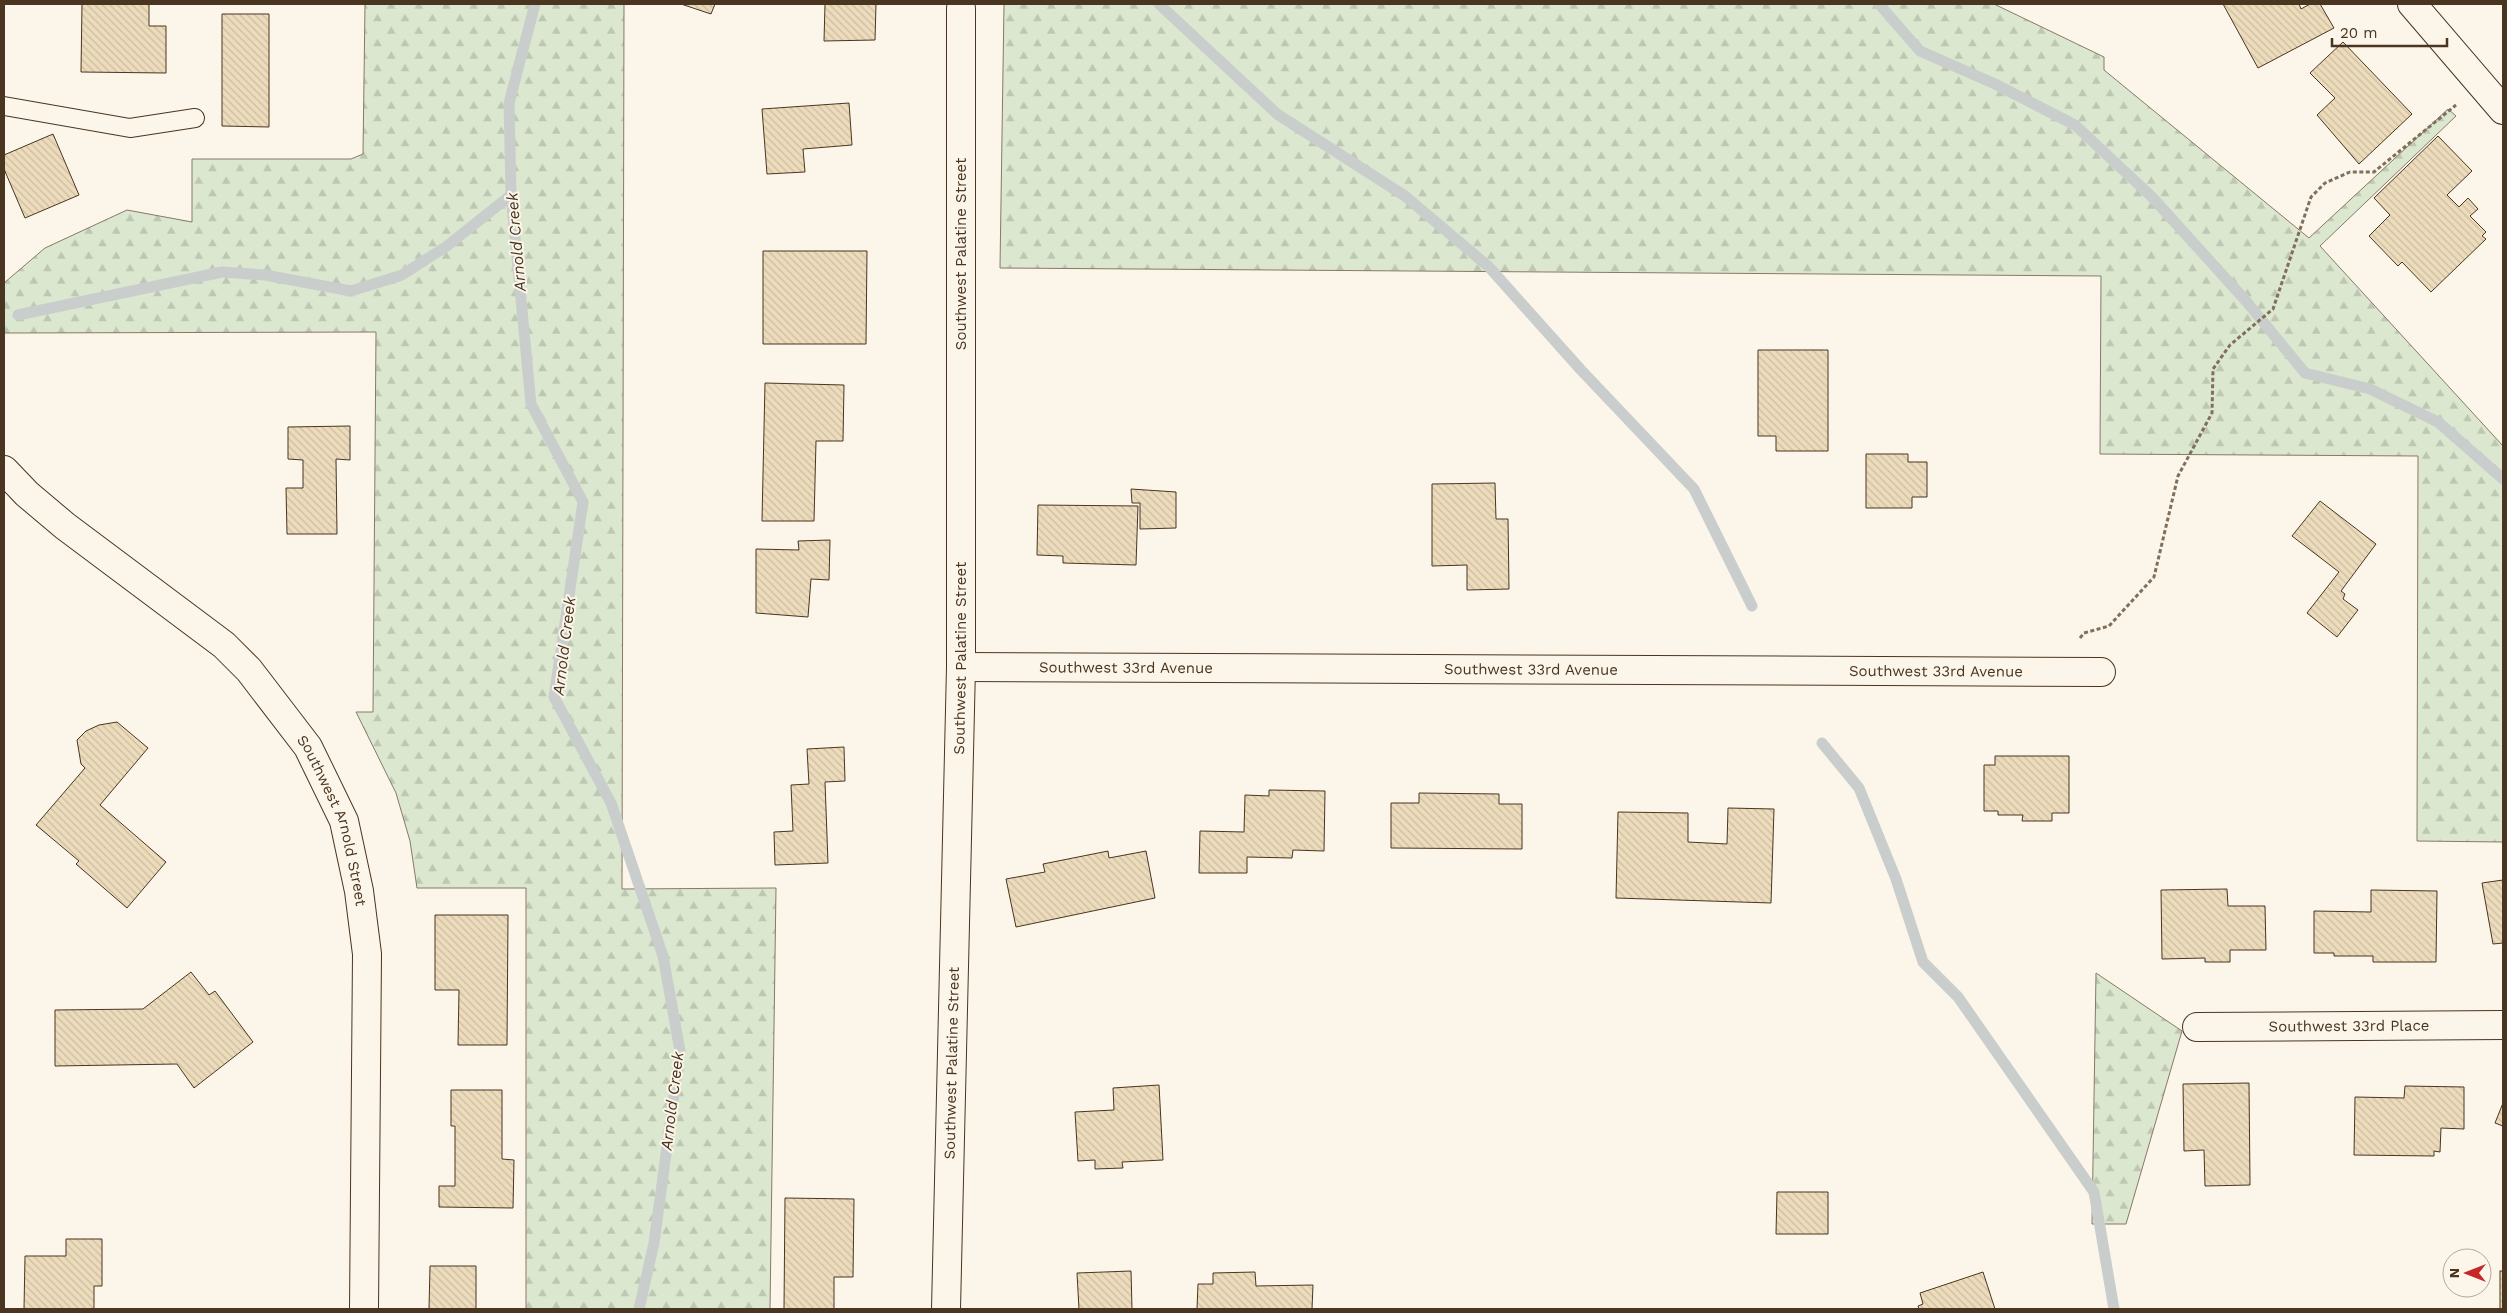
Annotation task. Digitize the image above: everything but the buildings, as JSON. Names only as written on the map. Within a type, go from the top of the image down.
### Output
[{"type":"street","points":[[2412,4],[2503,110]]},
{"type":"street","name":"Southwest Palatine Street","points":[[946,1309],[960,667],[960,8]]},
{"type":"street","name":"Southwest Arnold Street","points":[[4,470],[26,494],[57,520],[224,645],[249,670],[308,747],[344,822],[359,891],[367,954],[364,1309]]},
{"type":"street","name":"Southwest 33rd Avenue","points":[[960,667],[2101,672]]},
{"type":"street","name":"Southwest 33rd Place","points":[[2197,1027],[2503,1025]]},
{"type":"lane","points":[[4,106],[130,128],[195,118]]},
{"type":"path","points":[[2048,672],[2084,633],[2109,626],[2154,577],[2178,476],[2212,413],[2213,369],[2230,345],[2272,310],[2311,197],[2324,183],[2350,172],[2374,172],[2481,84]]},
{"type":"green space","points":[[365,4],[624,4],[622,889],[776,888],[770,1309],[526,1309],[526,888],[417,888],[410,841],[396,793],[356,712],[373,712],[376,332],[4,333],[4,283],[45,248],[127,210],[192,222],[192,159],[351,159],[363,154]]},
{"type":"green space","points":[[1004,4],[1994,4],[2104,57],[2104,70],[2309,238],[2448,109],[2456,116],[2320,246],[2503,446],[2503,842],[2417,841],[2418,456],[2100,454],[2101,276],[1000,268]]},
{"type":"green space","points":[[2096,973],[2182,1031],[2126,1224],[2092,1224]]},
{"type":"waterway","name":"Arnold Creek","points":[[535,4],[509,103],[511,195],[531,404],[583,502],[554,697],[611,803],[663,956],[680,1051],[654,1243],[639,1309]]},
{"type":"waterway","points":[[1159,4],[1277,114],[1405,196],[1489,267],[1581,370],[1694,489],[1752,606]]},
{"type":"waterway","points":[[1879,4],[1920,51],[1995,84],[2075,125],[2152,197],[2246,301],[2305,373],[2370,389],[2438,422],[2503,479]]},
{"type":"waterway","points":[[18,315],[222,272],[265,275],[351,291],[402,275],[447,246],[511,195]]},
{"type":"waterway","points":[[1822,743],[1859,788],[1896,879],[1923,962],[1958,997],[2094,1192],[2114,1309]]}]
